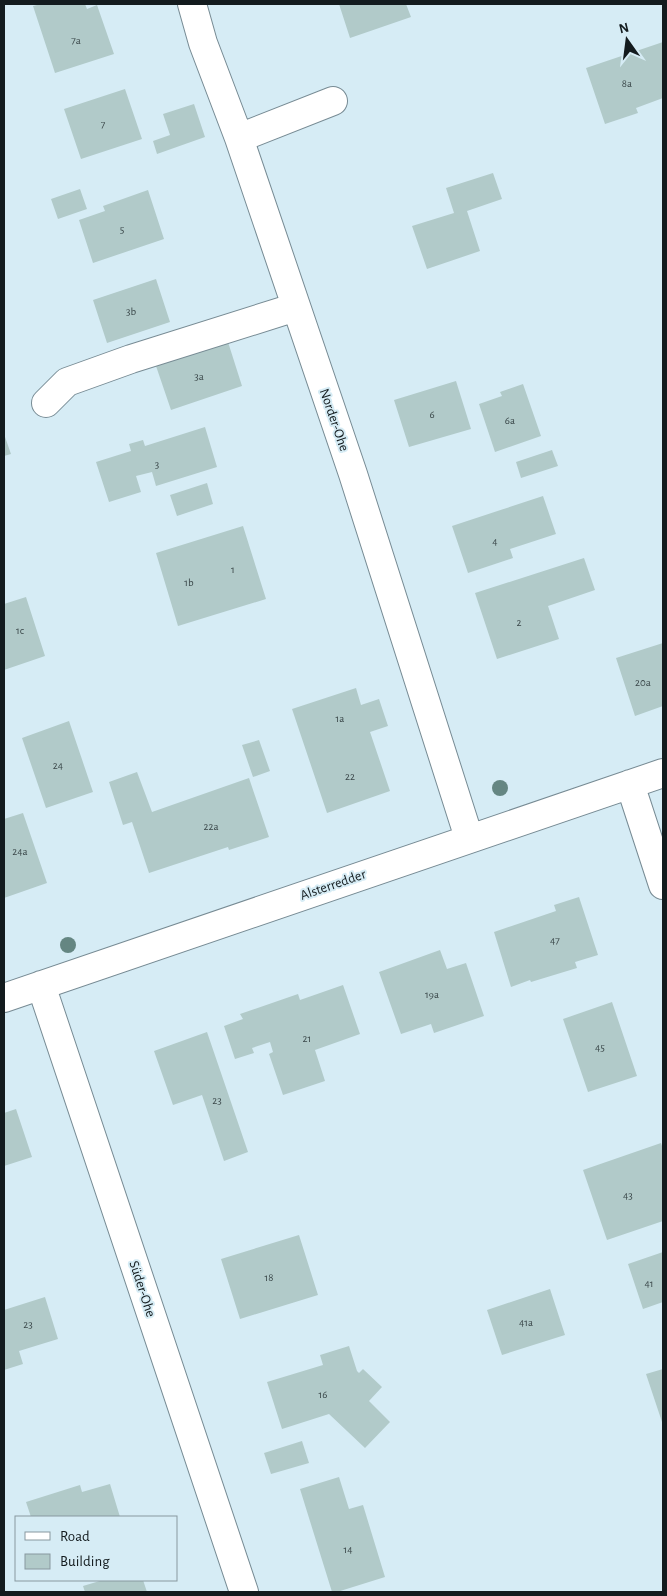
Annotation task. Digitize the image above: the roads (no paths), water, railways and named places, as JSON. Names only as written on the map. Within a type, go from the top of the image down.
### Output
[{"type":"street","name":"Norder-Ohe","points":[[192,4],[203,42],[239,138],[353,474],[469,838]]},
{"type":"street","points":[[239,138],[333,101]]},
{"type":"street","points":[[46,403],[67,382],[131,359],[296,307]]},
{"type":"street","name":"Alsterredder","points":[[4,998],[663,773]]},
{"type":"street","points":[[630,784],[663,885]]},
{"type":"street","name":"Süder-Ohe","points":[[41,985],[244,1592]]}]
